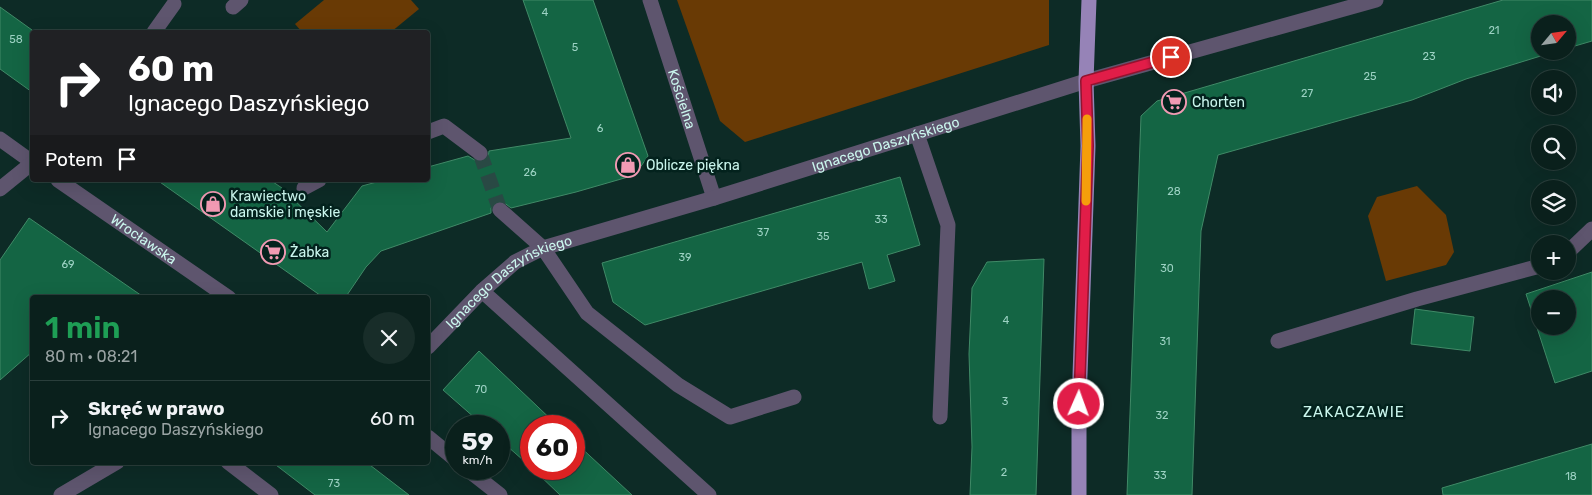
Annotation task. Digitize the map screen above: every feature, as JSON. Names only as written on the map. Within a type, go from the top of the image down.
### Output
[{"type":"main road","points":[[1079,495],[1079,404],[1088,146],[1086,81],[1090,0]]},
{"type":"street","name":"Kościelna","points":[[650,0],[714,198]]},
{"type":"street","name":"Ignacego Daszyńskiego","points":[[430,345],[482,290],[515,262],[543,248],[714,198],[1086,81],[1376,0]]},
{"type":"street","points":[[155,30],[174,4]]},
{"type":"street","points":[[430,131],[444,126],[480,153]]},
{"type":"street","points":[[918,134],[948,225],[940,417]]},
{"type":"street","points":[[0,139],[30,162]]},
{"type":"street","points":[[0,188],[30,165]]},
{"type":"street","name":"Wrocławska","points":[[61,182],[225,295]]},
{"type":"street","points":[[304,188],[315,182]]},
{"type":"street","points":[[500,210],[543,248],[587,313],[678,385],[730,417],[794,397]]},
{"type":"street","points":[[1576,244],[1592,229]]},
{"type":"street","points":[[1278,341],[1417,299],[1531,268]]},
{"type":"street","points":[[482,290],[709,495]]},
{"type":"street","points":[[430,439],[445,451]]},
{"type":"street","points":[[61,495],[112,465]]},
{"type":"street","points":[[232,465],[271,495]]},
{"type":"street","points":[[481,480],[500,495]]},
{"type":"shaded area","points":[[324,0],[411,0],[419,9],[393,30],[300,30],[295,24]]},
{"type":"shaded area","points":[[677,0],[1049,0],[1049,45],[745,142],[720,121]]},
{"type":"shaded area","points":[[1417,186],[1446,215],[1454,252],[1446,265],[1386,281],[1368,216],[1377,197]]},
{"type":"building","points":[[523,0],[593,0],[648,156],[635,175],[511,208],[502,201],[497,201],[491,208],[491,213],[381,251],[366,267],[347,295],[320,295],[160,182],[273,182],[282,188],[327,232],[362,186],[377,182],[430,182],[430,166],[468,156],[478,162],[483,162],[488,158],[489,151],[571,138]]},
{"type":"building","points":[[1503,0],[1592,0],[1592,41],[1576,46],[1576,15],[1531,15],[1531,59],[1466,79],[1412,100],[1218,155],[1201,231],[1192,495],[1127,495],[1141,116],[1157,101]]},
{"type":"building","points":[[0,7],[32,30],[30,30],[30,91],[0,69]]},
{"type":"building","points":[[900,177],[920,245],[887,255],[895,281],[869,289],[862,262],[645,325],[613,302],[602,263]]},
{"type":"building","points":[[29,218],[141,295],[30,295],[30,354],[0,380],[0,260]]},
{"type":"building","points":[[1044,259],[1036,495],[970,495],[972,447],[969,354],[972,288],[987,262]]},
{"type":"building","points":[[1592,272],[1592,371],[1555,383],[1539,335],[1576,335],[1576,290],[1538,290],[1568,280],[1576,280],[1576,277]]},
{"type":"building","points":[[1531,292],[1531,309],[1526,294]]},
{"type":"building","points":[[1415,309],[1474,317],[1470,351],[1411,344]]},
{"type":"building","points":[[479,351],[546,415],[520,415],[520,457],[510,449],[510,415],[471,415],[443,390]]},
{"type":"building","points":[[1592,444],[1592,495],[1443,495],[1442,488]]},
{"type":"building","points":[[585,451],[632,495],[560,495],[544,480],[585,480]]},
{"type":"building","points":[[276,465],[370,465],[409,495],[315,495]]},
{"type":"tunnel","points":[[480,153],[500,210]]},
{"type":"slow traffic","points":[[1086,201],[1087,119]]},
{"type":"place","name":"Chorten","points":[[1174,102]]},
{"type":"place","name":"Oblicze piękna","points":[[628,165]]},
{"type":"place","name":"Krawiectwo damskie i męskie","points":[[213,204]]},
{"type":"place","name":"Żabka","points":[[273,252]]},
{"type":"district","name":"ZAKACZAWIE","points":[[1354,412]]},
{"type":"route","points":[[1079,404],[1088,146],[1086,81],[1171,57]]}]
